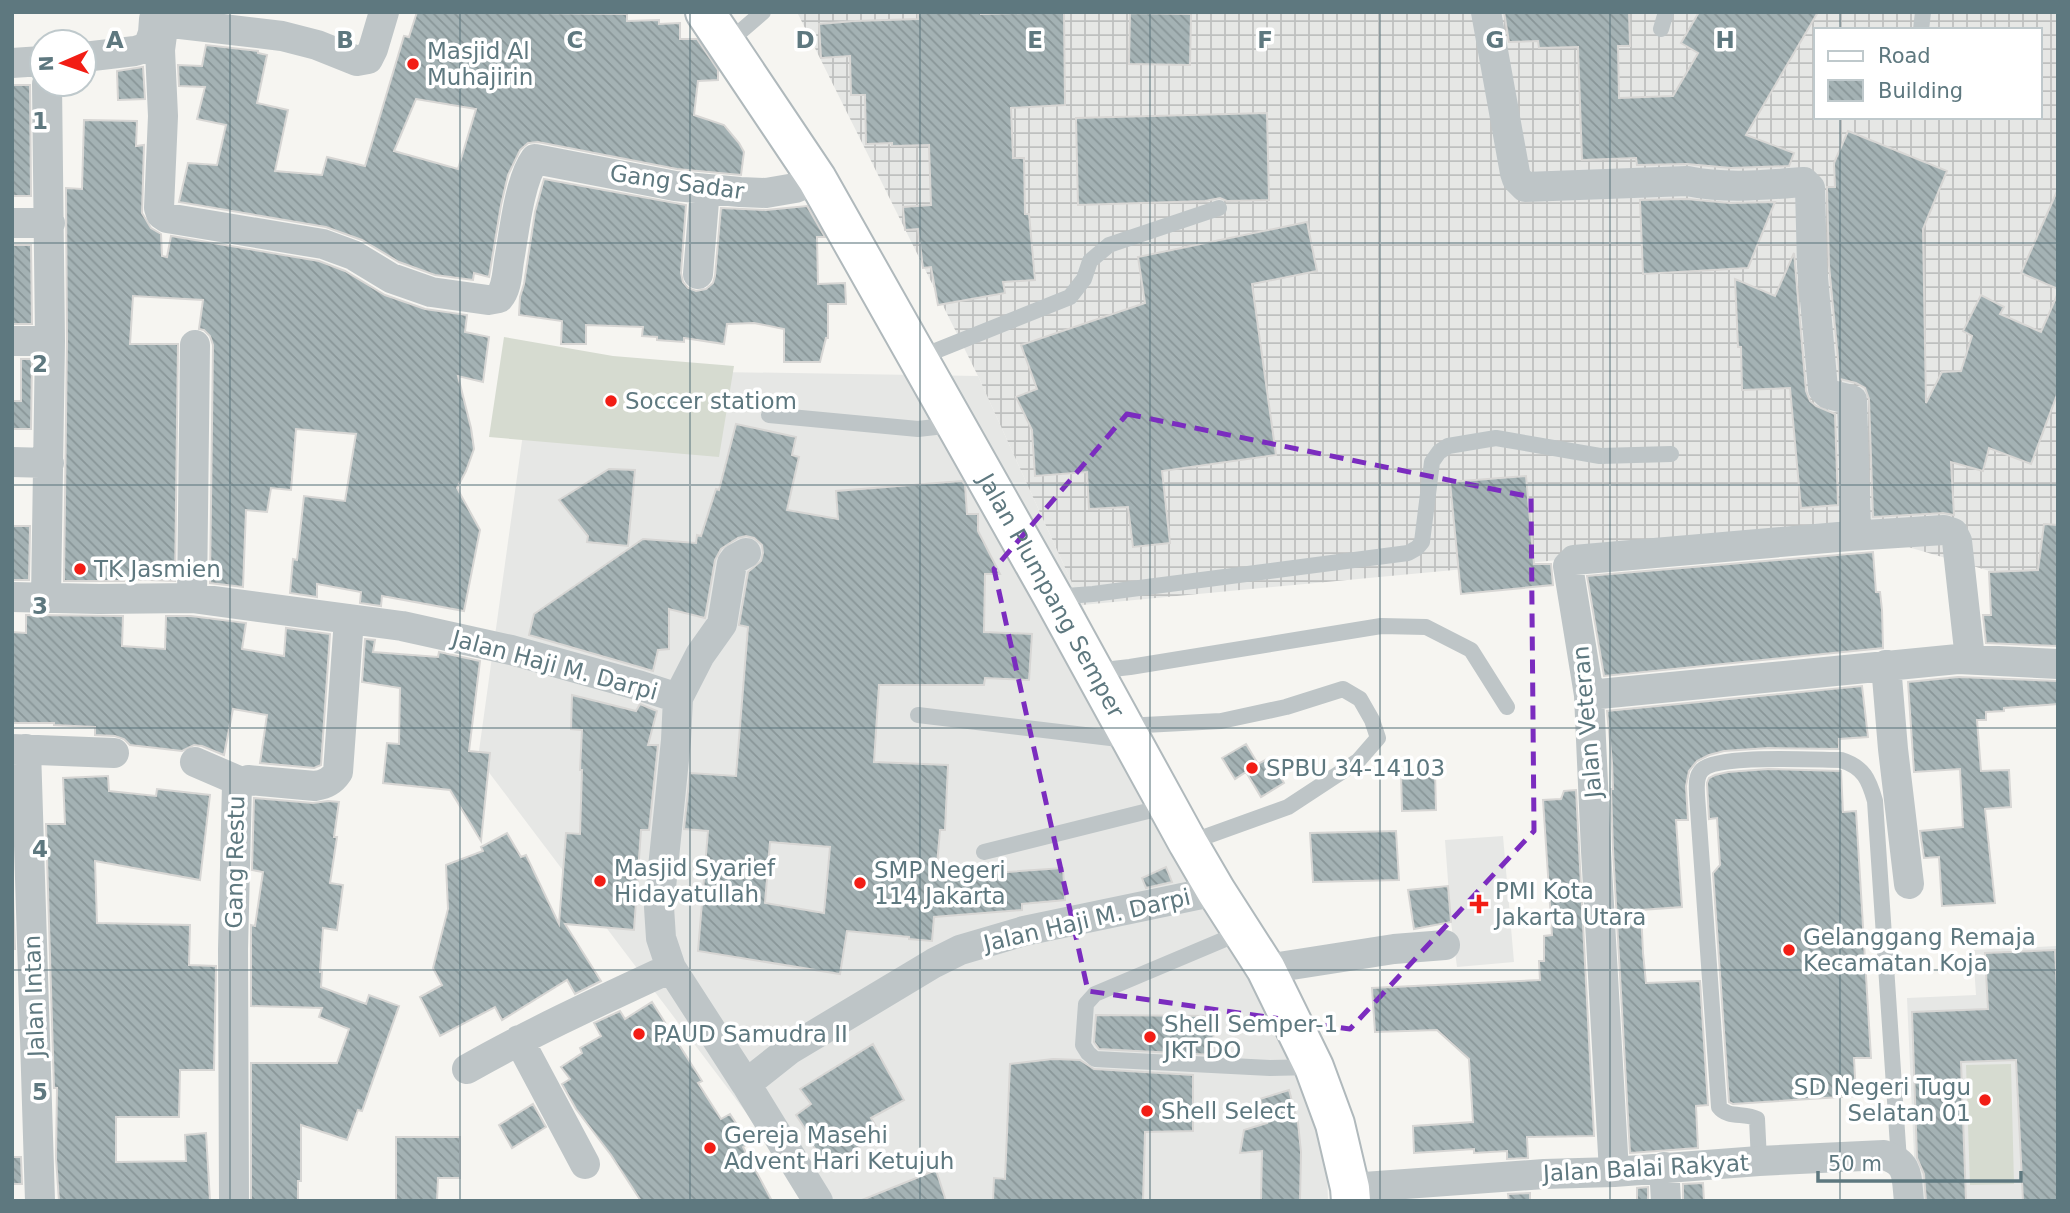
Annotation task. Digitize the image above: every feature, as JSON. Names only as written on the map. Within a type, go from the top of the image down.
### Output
[{"type":"main road","name":"Jalan Plumpang Semper","points":[[705,12],[817,179],[1188,842],[1266,969],[1314,1067],[1335,1124],[1350,1194]]},
{"type":"street","points":[[98,55],[148,47],[161,16],[282,36],[317,45],[357,61],[368,59],[384,12]]},
{"type":"street","points":[[1486,12],[1515,173],[1525,187],[1687,181],[1710,186],[1804,182],[1810,188],[1812,267],[1823,389],[1828,394],[1852,400],[1853,533],[1944,530],[1953,533],[1957,541],[1970,660]]},
{"type":"street","name":"Gang Sadar","points":[[161,16],[161,214],[167,218],[324,244],[353,255],[391,278],[431,292],[488,300],[499,298],[506,284],[516,217],[529,167],[535,159],[705,189],[766,193],[796,188],[817,179]]},
{"type":"street","points":[[46,598],[50,341],[47,98]]},
{"type":"street","points":[[698,274],[705,189]]},
{"type":"street","points":[[12,223],[50,223]]},
{"type":"street","points":[[12,341],[50,341]]},
{"type":"street","points":[[192,598],[195,345]]},
{"type":"street","points":[[12,462],[49,463]]},
{"type":"street","name":"Jalan Veteran","points":[[1614,1172],[1589,695],[1568,566],[1572,561],[1853,533]]},
{"type":"street","points":[[678,698],[700,655],[722,624],[732,563],[746,553]]},
{"type":"street","name":"Jalan Haji M. Darpi","points":[[12,597],[192,598],[402,626],[511,650],[678,698],[659,907],[661,938],[671,968],[818,1201]]},
{"type":"street","name":"Gang Restu","points":[[234,1201],[233,949],[237,784],[247,780],[315,786],[333,779],[338,772],[349,619]]},
{"type":"street","points":[[1589,695],[1886,665],[1970,660],[2058,664]]},
{"type":"street","points":[[1886,665],[1909,884]]},
{"type":"street","points":[[19,749],[114,753]]},
{"type":"street","name":"Jalan Intan","points":[[19,749],[40,1201]]},
{"type":"street","points":[[195,762],[239,781]]},
{"type":"street","name":"Jalan Haji M. Darpi","points":[[746,1084],[789,1050],[960,950],[1024,931],[1216,891]]},
{"type":"street","points":[[1266,969],[1394,949],[1445,945]]},
{"type":"street","points":[[467,1069],[519,1040],[671,968]]},
{"type":"street","points":[[519,1040],[585,1164]]},
{"type":"street","name":"Jalan Balai Rakyat","points":[[1350,1194],[1544,1174],[1614,1172],[1759,1161],[1884,1155],[1899,1161]]},
{"type":"street","points":[[1899,1161],[1905,1169],[1909,1201]]},
{"type":"street","points":[[1664,1167],[1666,1201]]},
{"type":"lane","points":[[726,44],[763,12]]},
{"type":"lane","points":[[1661,29],[1665,12]]},
{"type":"lane","points":[[918,358],[1070,297],[1084,279],[1090,261],[1109,246],[1219,208]]},
{"type":"lane","points":[[769,415],[918,429],[956,425]]},
{"type":"lane","points":[[1053,597],[1408,553],[1422,542],[1432,462],[1439,452],[1448,446],[1496,438],[1600,456],[1671,454]]},
{"type":"lane","points":[[1094,671],[1381,626],[1426,627],[1471,650],[1507,707]]},
{"type":"lane","points":[[918,715],[1129,733],[1221,721],[1286,707],[1343,689],[1360,699],[1378,737],[1358,761],[1288,807],[1188,842]]},
{"type":"lane","points":[[1759,1161],[1757,1119],[1752,1116],[1727,1114],[1719,1107],[1696,781],[1701,771],[1711,764],[1733,760],[1841,760],[1853,763],[1869,781],[1875,801],[1899,1161]]},
{"type":"lane","points":[[984,852],[1168,806]]},
{"type":"lane","points":[[1242,932],[1095,994],[1086,1004],[1083,1045],[1095,1059],[1270,1068],[1314,1067]]},
{"type":"highlighted area","points":[[1127,414],[1531,497],[1534,831],[1350,1029],[1088,991],[994,569]]},
{"type":"shaded area","points":[[797,12],[2058,12],[2058,591],[1857,532],[1082,605],[978,376]]},
{"type":"shaded area","name":"Soccer statiom","points":[[504,337],[613,356],[734,366],[719,457],[489,437]]},
{"type":"shaded area","points":[[532,369],[978,376],[1082,605],[1325,1104],[1328,1201],[813,1201],[478,758]]},
{"type":"shaded area","name":"PMI Kota Jakarta Utara","points":[[1503,836],[1514,962],[1457,967],[1445,840]]},
{"type":"shaded area","name":"SD Negeri Tugu Selatan 01","points":[[2057,946],[2058,1201],[1916,1201],[1907,998],[1976,995],[1973,950]]},
{"type":"shaded area","points":[[2011,1064],[2014,1184],[1970,1185],[1966,1065]]},
{"type":"building","points":[[417,12],[627,14],[627,21],[659,20],[659,24],[680,23],[680,39],[697,39],[718,70],[718,80],[698,81],[694,115],[724,125],[739,143],[744,152],[741,175],[677,169],[538,142],[528,143],[520,150],[508,175],[489,277],[474,273],[473,280],[435,275],[399,262],[362,240],[326,227],[179,202],[188,163],[217,165],[226,125],[197,119],[205,87],[179,86],[178,65],[202,66],[206,45],[258,51],[267,55],[257,103],[288,110],[275,171],[322,175],[327,157],[365,166],[404,36],[409,37]],"holes":[[[416,99],[476,109],[458,169],[394,151]]]},
{"type":"building","points":[[918,12],[1064,12],[1065,105],[1011,108],[1013,158],[1024,158],[1025,214],[1029,214],[1035,280],[1003,282],[1005,293],[938,305],[931,267],[923,268],[918,229],[905,230],[903,207],[931,205],[929,145],[866,144],[865,95],[851,95],[850,56],[821,58],[819,24],[918,19]]},
{"type":"building","points":[[1504,12],[1629,12],[1630,46],[1618,46],[1619,98],[1673,96],[1698,53],[1681,43],[1699,12],[1818,12],[1746,135],[1794,153],[1789,166],[1731,168],[1687,164],[1637,165],[1636,158],[1582,160],[1578,47],[1539,48],[1538,41],[1509,42]]},
{"type":"building","points":[[1130,13],[1191,14],[1190,65],[1129,64]]},
{"type":"building","points":[[143,67],[145,99],[118,100],[117,71]]},
{"type":"building","points":[[12,85],[28,85],[31,196],[12,196]]},
{"type":"building","points":[[1267,113],[1269,200],[1227,201],[1220,198],[1205,201],[1078,205],[1076,118]]},
{"type":"building","points":[[84,120],[137,121],[136,146],[144,145],[142,213],[151,228],[161,234],[162,256],[167,257],[171,236],[319,261],[345,271],[385,295],[425,309],[467,315],[465,332],[489,337],[483,382],[458,376],[474,449],[457,488],[480,530],[464,611],[382,596],[381,606],[360,603],[361,592],[317,584],[317,597],[290,593],[293,559],[297,560],[304,496],[345,501],[356,434],[296,429],[291,490],[271,488],[267,512],[246,510],[243,587],[210,583],[213,345],[210,336],[199,329],[203,300],[133,296],[130,344],[178,344],[175,581],[64,581],[66,188],[82,189]]},
{"type":"building","points":[[1848,131],[1947,171],[1923,229],[1926,403],[1942,372],[1961,371],[1972,336],[1963,331],[1981,295],[2004,307],[2000,314],[2041,332],[2058,293],[2058,392],[2031,464],[1989,448],[1983,471],[1951,462],[1954,515],[1943,513],[1873,517],[1869,399],[1865,388],[1840,379],[1829,265],[1827,187],[1835,187],[1834,163]]},
{"type":"building","points":[[544,179],[686,205],[681,273],[688,288],[696,291],[706,289],[713,283],[721,208],[766,210],[807,206],[825,237],[817,237],[818,284],[845,283],[846,304],[828,304],[828,338],[820,362],[784,362],[784,329],[754,323],[727,324],[724,344],[684,338],[684,342],[657,340],[657,337],[642,336],[643,327],[586,325],[586,344],[561,344],[562,321],[519,315],[535,212]]},
{"type":"building","points":[[2058,189],[2058,289],[2021,273]]},
{"type":"building","points":[[1686,199],[1730,203],[1775,202],[1748,268],[1643,274],[1640,200]]},
{"type":"building","points":[[1307,222],[1317,271],[1252,284],[1276,455],[1162,471],[1170,543],[1133,547],[1128,507],[1089,509],[1087,472],[1035,476],[1032,430],[1016,397],[1037,389],[1021,345],[1145,303],[1138,257]]},
{"type":"building","points":[[12,245],[31,245],[32,324],[12,324]]},
{"type":"building","points":[[1794,253],[1806,391],[1810,401],[1816,406],[1835,414],[1838,505],[1801,508],[1790,388],[1742,390],[1735,279],[1775,296]]},
{"type":"building","points":[[21,359],[32,359],[31,429],[12,429],[12,401],[21,401]]},
{"type":"building","points":[[736,424],[796,437],[792,455],[799,457],[787,510],[838,519],[836,491],[962,481],[965,485],[967,514],[978,514],[978,531],[1000,574],[985,574],[984,632],[1032,634],[1029,680],[985,678],[984,685],[879,685],[874,762],[948,765],[945,830],[940,830],[936,877],[1063,868],[1065,900],[1022,904],[1022,910],[934,917],[932,941],[847,931],[840,974],[698,951],[708,831],[684,829],[690,773],[736,776],[748,627],[739,625],[748,572],[761,561],[762,545],[754,538],[746,536],[721,549],[715,560],[705,618],[669,609],[669,649],[658,650],[653,671],[529,635],[534,614],[643,539],[696,543],[697,535],[701,536],[716,489],[719,490]],"holes":[[[770,842],[830,847],[824,913],[765,903]]]},
{"type":"building","points":[[609,469],[635,470],[628,546],[587,542],[588,536],[559,500]]},
{"type":"building","points":[[1526,476],[1534,564],[1551,564],[1553,585],[1461,594],[1450,482]]},
{"type":"building","points":[[2044,524],[2058,525],[2058,646],[1986,643],[1983,615],[1991,615],[1989,572],[2038,570]]},
{"type":"building","points":[[12,526],[30,526],[29,580],[12,580]]},
{"type":"building","points":[[1873,552],[1876,592],[1880,592],[1882,610],[1883,648],[1604,676],[1587,576]]},
{"type":"building","points":[[26,615],[123,616],[122,646],[165,649],[166,616],[191,616],[246,623],[242,649],[284,656],[286,628],[330,634],[321,765],[314,768],[260,763],[267,715],[233,709],[224,755],[194,745],[182,751],[130,745],[115,736],[95,735],[95,727],[12,723],[12,632],[26,633]]},
{"type":"building","points":[[365,639],[375,640],[373,652],[438,657],[439,652],[480,661],[469,751],[490,753],[481,841],[450,790],[383,783],[387,743],[399,744],[400,688],[362,682]]},
{"type":"building","points":[[1958,677],[2058,681],[2058,704],[2004,708],[2004,711],[1986,712],[1986,720],[1977,720],[1981,771],[2009,770],[2011,807],[1985,809],[1995,903],[1942,906],[1939,857],[1924,858],[1920,831],[1963,827],[1960,769],[1914,772],[1908,682]]},
{"type":"building","points":[[1862,686],[1868,737],[1839,739],[1839,749],[1768,748],[1724,751],[1697,761],[1689,771],[1686,786],[1688,820],[1676,820],[1682,907],[1641,910],[1643,953],[1646,983],[1700,981],[1708,1105],[1696,1106],[1698,1148],[1630,1153],[1613,850],[1612,763],[1607,711]]},
{"type":"building","points":[[572,695],[636,711],[640,704],[657,711],[648,745],[658,745],[649,830],[641,830],[634,930],[565,924],[601,981],[575,994],[567,980],[502,1020],[495,1007],[440,1036],[420,997],[442,985],[433,968],[448,909],[446,865],[483,851],[481,847],[507,833],[521,857],[526,855],[559,924],[566,833],[580,834],[582,730],[571,729]]},
{"type":"building","name":"SPBU 34-14103","points":[[1246,744],[1258,764],[1269,758],[1284,783],[1261,797],[1246,772],[1235,779],[1222,758]]},
{"type":"building","name":"Gelanggang Remaja Kecamatan Koja","points":[[1768,769],[1841,771],[1843,812],[1856,811],[1871,1058],[1854,1058],[1856,1096],[1733,1104],[1729,1102],[1713,873],[1720,865],[1717,818],[1709,819],[1707,783],[1709,778],[1728,772]]},
{"type":"building","points":[[1435,770],[1436,810],[1402,811],[1401,771]]},
{"type":"building","points":[[108,776],[109,791],[156,796],[157,789],[210,795],[200,880],[95,861],[97,923],[190,925],[189,965],[216,966],[214,1070],[180,1070],[179,1117],[116,1117],[116,1162],[186,1161],[185,1135],[206,1133],[210,1201],[59,1201],[46,824],[65,824],[63,778]]},
{"type":"building","points":[[1576,790],[1594,1136],[1527,1137],[1528,1158],[1507,1159],[1507,1151],[1474,1153],[1474,1149],[1414,1153],[1413,1126],[1473,1122],[1469,1059],[1437,1030],[1375,1032],[1372,988],[1540,980],[1539,961],[1544,961],[1544,936],[1552,935],[1543,800],[1561,799],[1564,791]]},
{"type":"building","points":[[254,798],[313,803],[339,802],[330,883],[343,885],[337,930],[323,928],[321,987],[366,1004],[369,995],[399,1006],[362,1111],[358,1110],[347,1140],[301,1125],[301,1181],[298,1181],[298,1201],[251,1201],[251,1063],[337,1063],[349,1029],[319,1017],[322,1008],[251,1006],[251,925],[255,926],[263,872],[252,870]]},
{"type":"building","points":[[1396,831],[1399,880],[1313,882],[1310,833]]},
{"type":"building","points":[[1166,867],[1172,882],[1146,888],[1142,878]]},
{"type":"building","points":[[12,870],[15,949],[12,949]]},
{"type":"building","points":[[1448,886],[1451,922],[1414,929],[1408,890]]},
{"type":"building","name":"SD Negeri Tugu Selatan 01","points":[[2055,950],[2058,1010],[2058,1201],[2023,1201],[2016,1060],[1961,1062],[1966,1201],[1926,1201],[1924,1174],[1917,1158],[1912,1012],[1988,1009],[1985,953]]},
{"type":"building","points":[[652,1002],[702,1081],[698,1083],[721,1119],[730,1114],[749,1143],[743,1147],[772,1201],[641,1201],[576,1109],[562,1084],[570,1079],[561,1067],[582,1053],[580,1048],[601,1036],[594,1023],[620,1011],[625,1019]]},
{"type":"building","name":"Shell Semper-1 JKT DO","points":[[1096,1015],[1213,1016],[1214,1055],[1099,1049],[1094,1042]]},
{"type":"building","points":[[873,1044],[904,1100],[871,1118],[880,1133],[828,1168],[796,1115],[811,1104],[800,1089]]},
{"type":"building","points":[[1053,1059],[1080,1060],[1094,1069],[1193,1075],[1193,1131],[1145,1132],[1143,1201],[993,1201],[994,1178],[1005,1179],[1010,1064]]},
{"type":"building","points":[[1289,1090],[1298,1123],[1301,1152],[1300,1201],[1261,1201],[1262,1151],[1240,1153],[1244,1130],[1267,1123],[1260,1099]]},
{"type":"building","points":[[533,1104],[546,1127],[512,1148],[499,1125]]},
{"type":"building","points":[[396,1137],[460,1137],[460,1178],[438,1178],[437,1201],[396,1201]]},
{"type":"building","points":[[12,1157],[21,1157],[22,1184],[12,1184]]},
{"type":"building","points":[[936,1170],[946,1201],[862,1201],[862,1200]]},
{"type":"building","points":[[1703,1183],[1704,1201],[1683,1201],[1683,1184]]},
{"type":"building","points":[[1648,1187],[1648,1201],[1637,1201],[1637,1188]]},
{"type":"building","points":[[1530,1193],[1530,1201],[1509,1201],[1508,1194]]},
{"type":"place","name":"Masjid Al Muhajirin","points":[[413,64]]},
{"type":"place","name":"Soccer statiom","points":[[611,401]]},
{"type":"place","name":"TK Jasmien","points":[[80,569]]},
{"type":"place","name":"SPBU 34-14103","points":[[1252,768]]},
{"type":"place","name":"Masjid Syarief Hidayatullah","points":[[600,881]]},
{"type":"place","name":"SMP Negeri 114 Jakarta","points":[[860,883]]},
{"type":"place","name":"PMI Kota Jakarta Utara","points":[[1479,904]]},
{"type":"place","name":"Gelanggang Remaja Kecamatan Koja","points":[[1789,950]]},
{"type":"place","name":"PAUD Samudra II","points":[[639,1034]]},
{"type":"place","name":"Shell Semper-1 JKT DO","points":[[1150,1037]]},
{"type":"place","name":"SD Negeri Tugu Selatan 01","points":[[1985,1100]]},
{"type":"place","name":"Shell Select","points":[[1147,1111]]},
{"type":"place","name":"Gereja Masehi Advent Hari Ketujuh","points":[[710,1148]]}]
